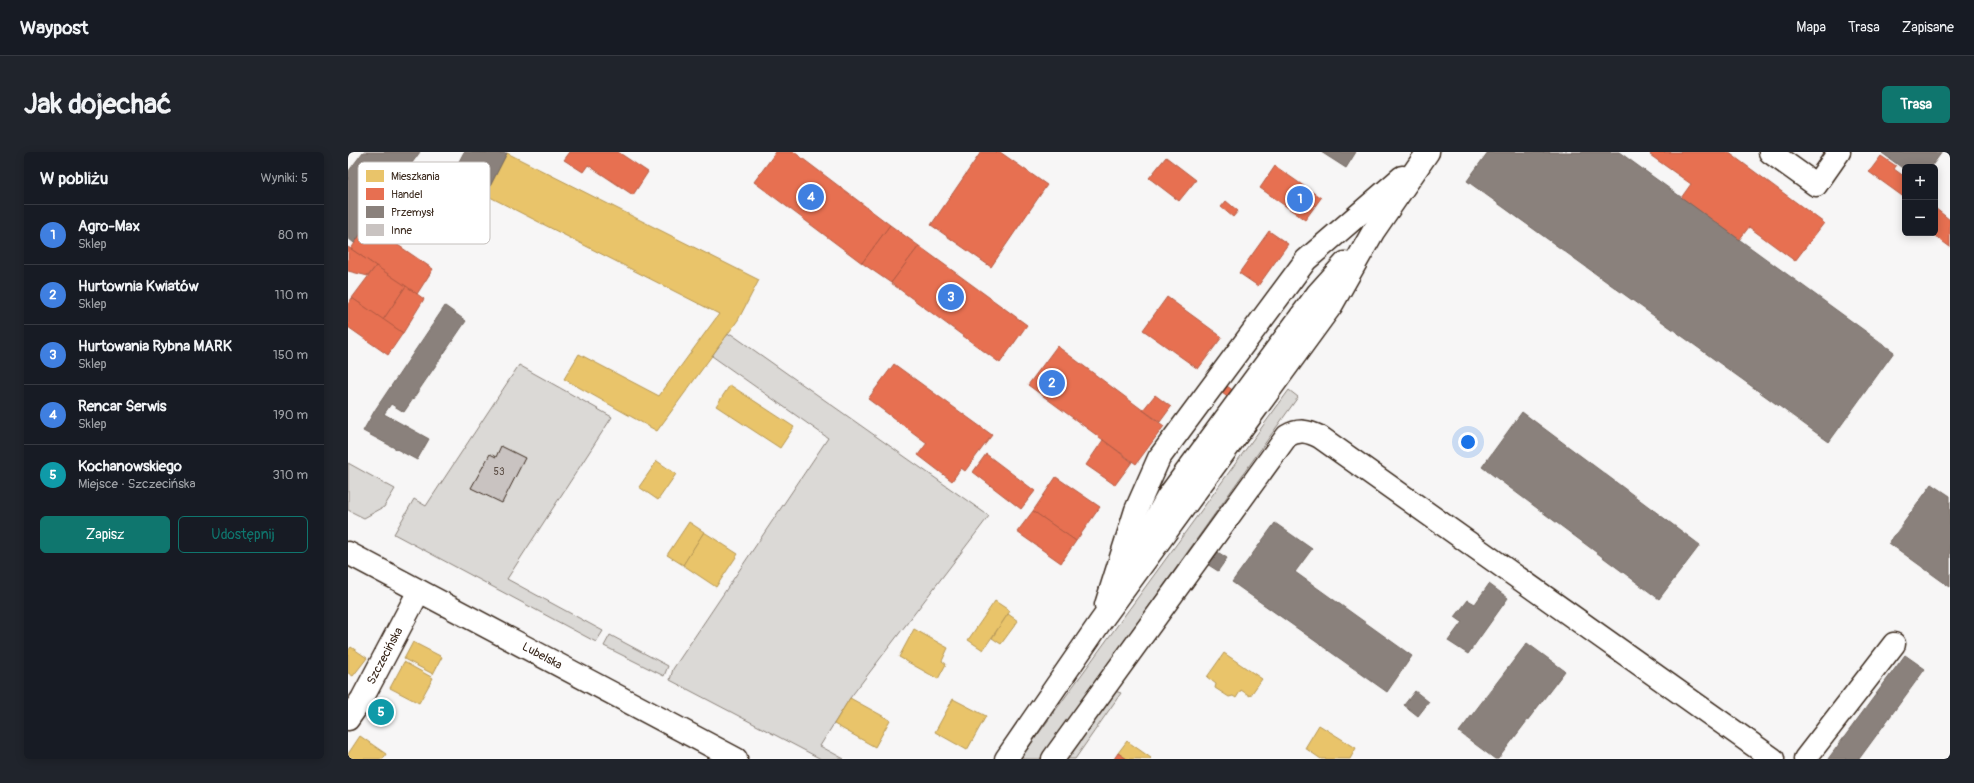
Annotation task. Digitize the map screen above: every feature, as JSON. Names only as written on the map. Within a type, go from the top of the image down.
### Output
[{"type":"main road","points":[[1770,152],[1816,185],[1839,152]]},
{"type":"main road","points":[[1006,759],[1101,621],[1164,502],[1318,293],[1373,232],[1426,155]]},
{"type":"main road","points":[[1101,621],[1136,510],[1159,458],[1306,260],[1426,155]]},
{"type":"main road","points":[[1053,759],[1287,436],[1298,431],[1305,431],[1320,437],[1773,759]]},
{"type":"main road","name":"Lubelska","points":[[348,553],[736,759]]},
{"type":"main road","name":"Szczecińska","points":[[348,719],[362,699],[419,591]]},
{"type":"main road","points":[[1805,759],[1894,644]]},
{"type":"shaded area","points":[[731,334],[989,516],[850,698],[820,746],[844,759],[821,759],[670,680],[673,669],[828,438],[712,356],[727,335]]},
{"type":"shaded area","points":[[519,365],[612,417],[507,579],[603,631],[596,642],[394,534],[414,499],[426,506]]},
{"type":"shaded area","points":[[1289,390],[1298,397],[1040,759],[1020,759]]},
{"type":"shaded area","points":[[348,463],[395,489],[384,507],[364,518],[348,510]]},
{"type":"shaded area","points":[[610,635],[668,666],[664,676],[604,646]]},
{"type":"shaded area","points":[[1115,691],[1121,693],[1075,759],[1066,759]]},
{"type":"building: Mieszkania","points":[[507,153],[759,280],[738,320],[657,431],[564,379],[579,354],[659,396],[719,314],[490,197],[490,187]]},
{"type":"building: Mieszkania","points":[[730,385],[794,427],[780,448],[716,406]]},
{"type":"building: Mieszkania","points":[[657,461],[676,474],[658,500],[639,487]]},
{"type":"building: Mieszkania","points":[[689,522],[704,532],[683,565],[667,555]]},
{"type":"building: Mieszkania","points":[[704,532],[738,554],[716,587],[683,565]]},
{"type":"building: Mieszkania","points":[[995,601],[1010,611],[983,650],[968,640]]},
{"type":"building: Mieszkania","points":[[1008,614],[1018,621],[1001,644],[992,638]]},
{"type":"building: Mieszkania","points":[[914,629],[948,648],[942,661],[946,664],[938,679],[899,657]]},
{"type":"building: Mieszkania","points":[[413,642],[442,657],[433,674],[404,659]]},
{"type":"building: Mieszkania","points":[[351,647],[367,658],[353,676],[348,673],[348,651]]},
{"type":"building: Mieszkania","points":[[1224,653],[1262,679],[1250,696],[1241,690],[1236,698],[1233,696],[1229,697],[1215,688],[1216,684],[1207,677]]},
{"type":"building: Mieszkania","points":[[404,662],[433,678],[419,703],[390,688]]},
{"type":"building: Mieszkania","points":[[850,698],[890,720],[875,747],[834,724]]},
{"type":"building: Mieszkania","points":[[379,699],[394,710],[383,725],[368,715]]},
{"type":"building: Mieszkania","points":[[953,699],[986,716],[967,750],[935,732]]},
{"type":"building: Mieszkania","points":[[1319,725],[1356,748],[1350,759],[1321,759],[1305,748]]},
{"type":"building: Mieszkania","points":[[360,736],[386,754],[383,759],[348,759],[348,754]]},
{"type":"building: Mieszkania","points":[[1127,741],[1151,758],[1127,759],[1118,753]]},
{"type":"building: Handel","points":[[570,152],[618,152],[648,172],[633,195],[588,165],[583,172],[564,160]]},
{"type":"building: Handel","points":[[776,152],[794,152],[890,225],[862,263],[754,182]]},
{"type":"building: Handel","points":[[981,152],[1000,152],[1047,185],[991,267],[931,225]]},
{"type":"building: Handel","points":[[1652,152],[1728,152],[1824,223],[1795,261],[1749,227],[1739,240],[1681,198],[1691,184],[1650,155]]},
{"type":"building: Handel","points":[[1881,156],[1896,166],[1894,169],[1902,175],[1902,196],[1869,172]]},
{"type":"building: Handel","points":[[1166,157],[1196,180],[1179,201],[1149,178]]},
{"type":"building: Handel","points":[[1275,166],[1321,198],[1305,220],[1260,188]]},
{"type":"building: Handel","points":[[1226,201],[1238,211],[1233,217],[1221,207]]},
{"type":"building: Handel","points":[[1938,210],[1950,220],[1950,247],[1935,236],[1938,236]]},
{"type":"building: Handel","points":[[890,225],[919,246],[891,283],[862,263]]},
{"type":"building: Handel","points":[[1269,231],[1288,244],[1258,286],[1239,273]]},
{"type":"building: Handel","points":[[358,238],[358,244],[396,244],[433,269],[417,294],[351,249]]},
{"type":"building: Handel","points":[[919,246],[1027,325],[1000,363],[891,283]]},
{"type":"building: Handel","points":[[348,247],[376,266],[368,276],[348,271]]},
{"type":"building: Handel","points":[[376,266],[406,286],[383,320],[352,298]]},
{"type":"building: Handel","points":[[406,286],[424,299],[403,333],[383,320]]},
{"type":"building: Handel","points":[[1167,297],[1222,337],[1198,369],[1143,330]]},
{"type":"building: Handel","points":[[352,298],[403,333],[388,355],[348,327],[348,304]]},
{"type":"building: Handel","points":[[1057,346],[1164,426],[1136,464],[1028,385]]},
{"type":"building: Handel","points":[[894,364],[992,435],[965,471],[961,468],[952,481],[918,455],[927,443],[868,399]]},
{"type":"building: Handel","points":[[1217,379],[1258,408],[1253,415],[1212,386]]},
{"type":"building: Handel","points":[[1155,395],[1171,407],[1160,422],[1143,410]]},
{"type":"building: Handel","points":[[1103,440],[1132,462],[1115,485],[1086,465]]},
{"type":"building: Handel","points":[[986,454],[1035,491],[1021,509],[973,472]]},
{"type":"building: Handel","points":[[1056,477],[1100,507],[1076,541],[1033,511]]},
{"type":"building: Handel","points":[[1033,511],[1076,541],[1061,563],[1017,532]]},
{"type":"building: Handel","points":[[1118,753],[1127,759],[1114,759]]},
{"type":"building: Przemysł","points":[[363,152],[420,152],[413,162],[358,162],[358,237],[354,243],[348,238],[348,172]]},
{"type":"building: Przemysł","points":[[464,152],[507,153],[490,186],[490,162],[459,162]]},
{"type":"building: Przemysł","points":[[1321,152],[1356,152],[1346,168]]},
{"type":"building: Przemysł","points":[[1488,152],[1619,152],[1894,352],[1829,442],[1467,181]]},
{"type":"building: Przemysł","points":[[1942,152],[1933,164],[1902,164],[1902,168],[1882,153]]},
{"type":"building: Przemysł","points":[[445,306],[466,321],[404,412],[391,404],[384,414],[429,439],[417,460],[363,431],[375,410]]},
{"type":"building: Przemysł","points":[[1522,412],[1700,545],[1659,599],[1482,467]]},
{"type":"building: Przemysł","points":[[1932,484],[1950,496],[1950,587],[1889,543]]},
{"type":"building: Przemysł","points":[[1275,523],[1312,549],[1295,572],[1412,656],[1387,692],[1232,582]]},
{"type":"building: Przemysł","points":[[1216,551],[1227,558],[1218,571],[1207,564]]},
{"type":"building: Przemysł","points":[[1489,584],[1508,598],[1468,654],[1448,641],[1462,622],[1455,617],[1468,600],[1475,604]]},
{"type":"building: Przemysł","points":[[1527,643],[1565,671],[1498,759],[1495,759],[1459,732]]},
{"type":"building: Przemysł","points":[[1905,655],[1925,669],[1859,759],[1828,759]]},
{"type":"building: Przemysł","points":[[1415,691],[1429,702],[1418,716],[1404,705]]},
{"type":"building: Inne","points":[[501,446],[525,458],[502,503],[471,488],[490,454],[496,457]]},
{"type":"place","name":"Rencar Serwis","points":[[811,197]]},
{"type":"place","name":"Agro-Max","points":[[1300,199]]},
{"type":"place","name":"Hurtowania Rybna MARK","points":[[951,297]]},
{"type":"place","name":"Hurtownia Kwiatów","points":[[1052,383]]},
{"type":"place","name":"Kochanowskiego","points":[[381,712]]}]
